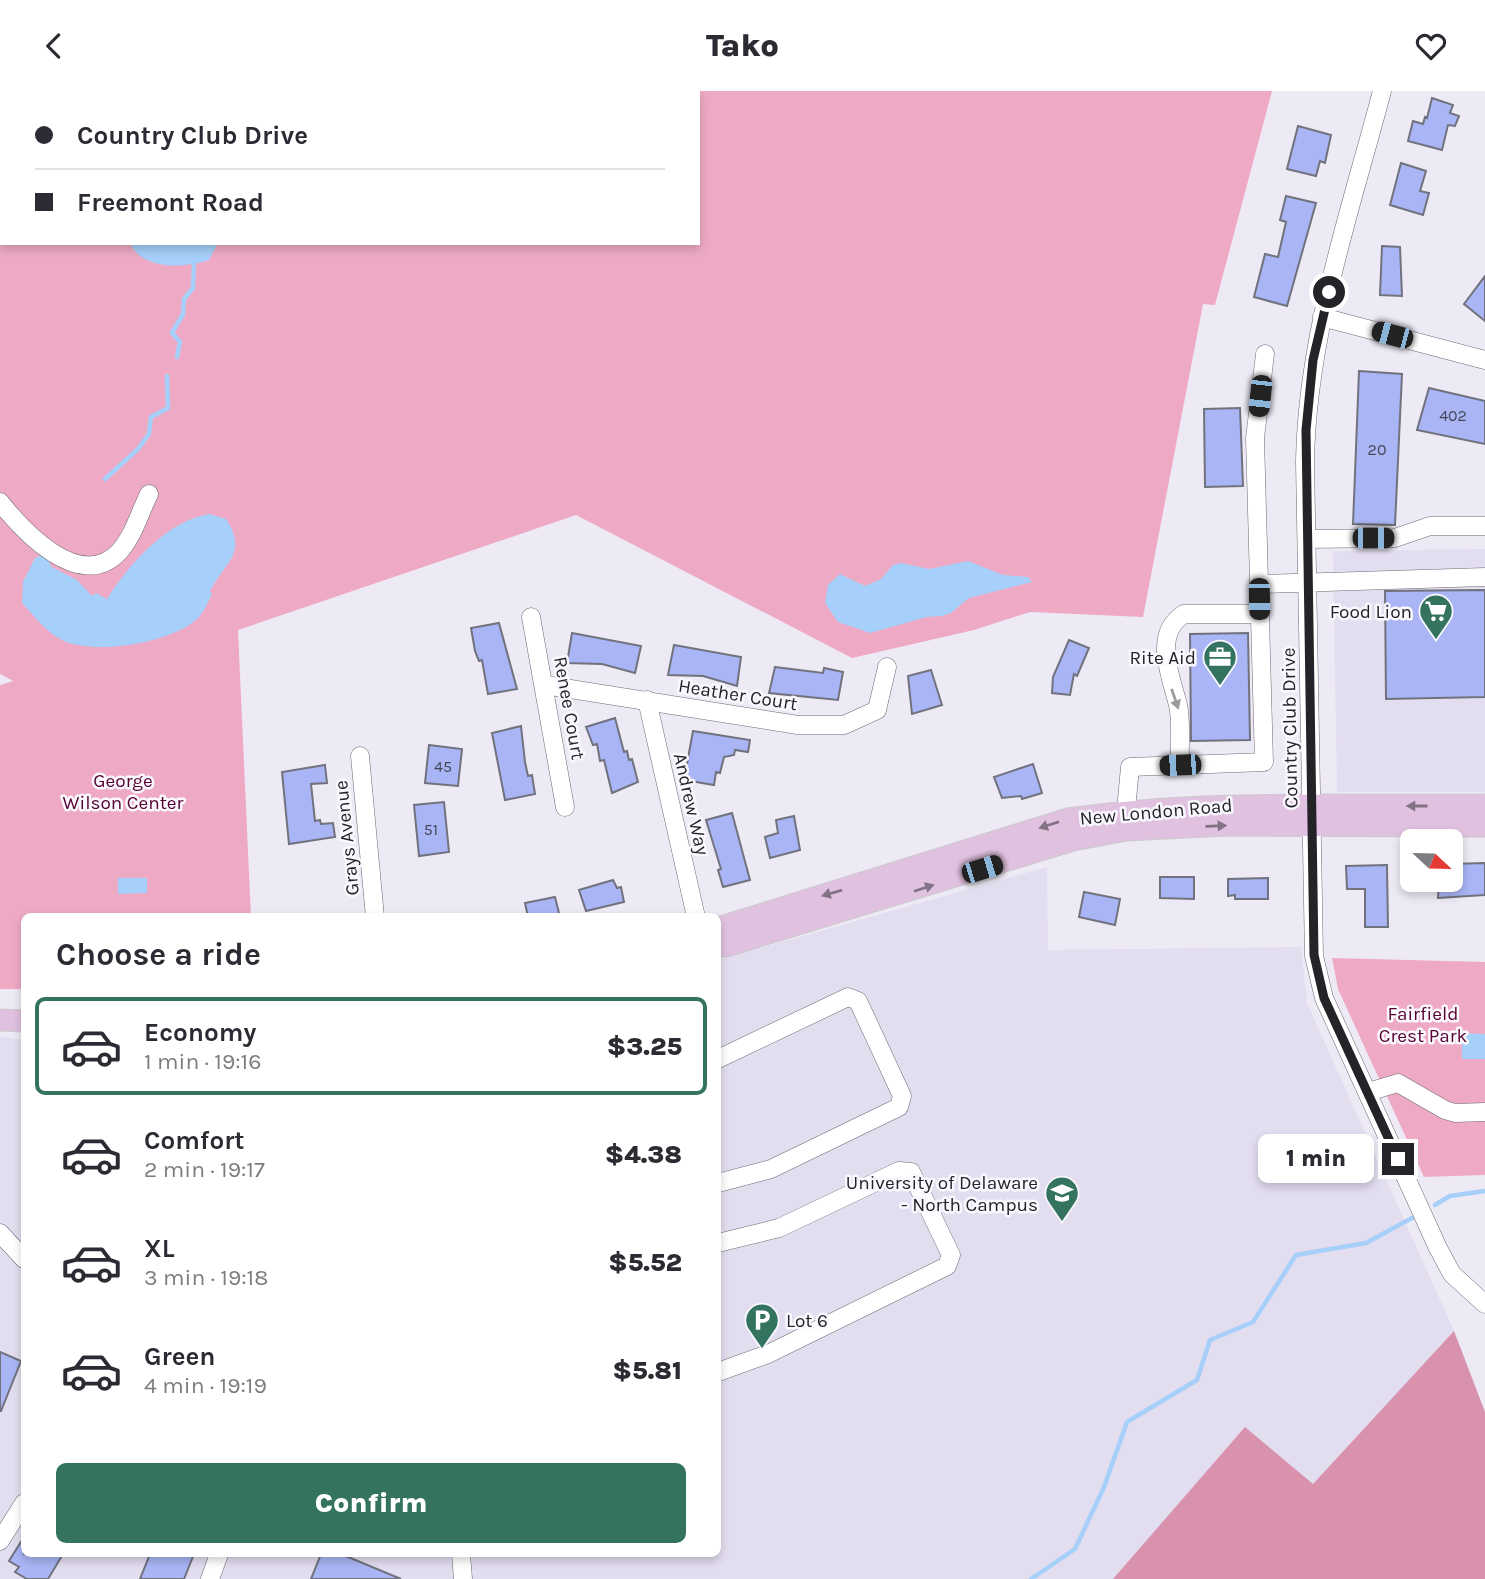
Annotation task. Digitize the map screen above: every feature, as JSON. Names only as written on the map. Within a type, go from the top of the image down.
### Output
[{"type":"main road","name":"New London Road","points":[[721,927],[1068,818],[1126,810],[1221,804],[1485,805]]},
{"type":"main road","name":"New London Road","points":[[721,946],[889,899],[1073,840],[1139,830],[1227,825],[1312,828],[1485,826]]},
{"type":"main road","points":[[0,1020],[21,1021]]},
{"type":"street","name":"Country Club Drive","points":[[1382,91],[1322,317],[1306,417],[1316,971],[1324,998],[1448,1266],[1467,1291],[1485,1304]]},
{"type":"street","points":[[1322,317],[1485,360]]},
{"type":"street","points":[[1126,810],[1130,767],[1264,762],[1255,438],[1265,354]]},
{"type":"street","points":[[0,502],[27,533],[51,552],[65,560],[88,563],[108,559],[122,549],[149,494]]},
{"type":"street","points":[[1307,539],[1395,538],[1430,526],[1485,526]]},
{"type":"street","points":[[1259,584],[1485,577]]},
{"type":"street","points":[[1180,765],[1178,705],[1170,686],[1167,649],[1168,631],[1173,621],[1184,614],[1260,614]]},
{"type":"street","name":"Renee Court","points":[[531,617],[565,807]]},
{"type":"street","name":"Heather Court","points":[[545,685],[798,725],[844,725],[877,710],[887,667]]},
{"type":"street","name":"Andrew Way","points":[[647,700],[695,913]]},
{"type":"street","name":"Grays Avenue","points":[[359,756],[375,913]]},
{"type":"street","points":[[721,1058],[848,997],[858,1001],[902,1096],[899,1107],[771,1168],[721,1182]]},
{"type":"street","points":[[1368,1092],[1398,1083],[1445,1110],[1455,1113],[1485,1112]]},
{"type":"street","points":[[721,1242],[779,1229],[899,1171],[911,1172],[951,1255],[947,1266],[768,1354],[721,1371]]},
{"type":"street","points":[[0,1233],[21,1256]]},
{"type":"street","points":[[0,1542],[21,1508]]},
{"type":"street","points":[[210,1579],[218,1557]]},
{"type":"street","points":[[461,1557],[463,1579]]},
{"type":"shaded area","points":[[1485,549],[1485,792],[1337,792],[1333,551]]},
{"type":"shaded area","name":"University of Delaware - North Campus","points":[[1047,867],[1048,950],[1301,947],[1307,1003],[1454,1331],[1485,1412],[1485,1579],[0,1579],[0,1037],[21,1040],[21,1557],[721,1557],[721,959]]},
{"type":"shaded area","points":[[1454,1331],[1485,1412],[1485,1579],[1113,1579],[1245,1427],[1313,1484]]},
{"type":"green space","name":"George Wilson Center","points":[[700,91],[1272,91],[1215,305],[1203,304],[1143,617],[1030,612],[974,630],[852,658],[576,515],[238,630],[251,913],[21,913],[21,989],[0,989],[0,685],[13,681],[0,674],[0,245],[700,245]]},
{"type":"green space","name":"Fairfield Crest Park","points":[[1332,958],[1485,962],[1485,1175],[1424,1177],[1338,989]]},
{"type":"water","points":[[131,245],[217,245],[209,260],[189,265],[154,263],[136,252]]},
{"type":"water","points":[[210,514],[226,519],[235,540],[235,549],[210,591],[212,594],[206,607],[198,618],[186,627],[133,644],[113,647],[76,645],[51,633],[22,603],[23,582],[35,558],[44,554],[52,567],[77,580],[92,596],[96,593],[107,599],[138,558],[165,534],[194,518]]},
{"type":"water","points":[[968,561],[1003,575],[1028,577],[1032,582],[969,598],[951,613],[942,616],[927,617],[870,633],[838,622],[825,603],[828,585],[840,574],[865,586],[881,579],[893,565],[901,563],[929,569]]},
{"type":"water","points":[[118,878],[147,878],[147,893],[118,894]]},
{"type":"water","points":[[1462,1033],[1485,1034],[1485,1059],[1462,1059]]},
{"type":"building","points":[[1432,98],[1453,105],[1450,113],[1459,116],[1455,126],[1448,125],[1442,150],[1408,141],[1413,121],[1423,124],[1425,117],[1427,118]]},
{"type":"building","points":[[1298,126],[1331,135],[1325,163],[1320,161],[1316,176],[1287,169]]},
{"type":"building","points":[[1401,163],[1426,171],[1420,191],[1429,193],[1423,215],[1390,205]]},
{"type":"building","points":[[1286,196],[1316,203],[1287,306],[1254,297],[1265,254],[1278,257],[1286,222],[1280,220]]},
{"type":"building","points":[[1382,246],[1400,247],[1402,296],[1380,295]]},
{"type":"building","points":[[1485,276],[1485,321],[1464,304]]},
{"type":"building","points":[[1359,371],[1402,374],[1395,525],[1353,524]]},
{"type":"building","points":[[1429,388],[1485,401],[1485,444],[1417,430]]},
{"type":"building","points":[[1240,408],[1243,486],[1205,487],[1204,409]]},
{"type":"building","name":"Food Lion","points":[[1485,590],[1485,697],[1386,699],[1385,591]]},
{"type":"building","points":[[499,623],[517,689],[488,694],[482,660],[479,661],[475,651],[471,628]]},
{"type":"building","points":[[572,633],[641,646],[635,673],[602,664],[567,663]]},
{"type":"building","name":"Rite Aid","points":[[1248,633],[1250,740],[1191,741],[1190,634]]},
{"type":"building","points":[[1069,640],[1089,648],[1077,676],[1074,674],[1070,695],[1052,693],[1053,677]]},
{"type":"building","points":[[674,645],[741,657],[737,686],[703,676],[668,675]]},
{"type":"building","points":[[775,667],[823,673],[824,668],[843,672],[838,700],[769,693]]},
{"type":"building","points":[[931,670],[942,705],[912,714],[908,676]]},
{"type":"building","points":[[615,718],[624,752],[627,751],[629,760],[632,759],[638,782],[612,793],[604,760],[600,761],[597,744],[593,745],[586,727]]},
{"type":"building","points":[[521,726],[525,762],[528,776],[532,775],[535,794],[505,800],[492,733]]},
{"type":"building","points":[[693,731],[750,740],[748,752],[735,750],[734,755],[724,757],[720,773],[716,772],[714,785],[684,780]]},
{"type":"building","points":[[429,745],[462,749],[458,786],[425,783]]},
{"type":"building","points":[[1033,764],[1042,793],[1022,799],[1021,796],[1002,798],[994,777]]},
{"type":"building","points":[[325,765],[327,783],[311,784],[315,821],[320,820],[321,824],[333,823],[335,837],[289,844],[282,772]]},
{"type":"building","points":[[444,802],[449,852],[419,856],[414,805]]},
{"type":"building","points":[[732,813],[750,880],[723,887],[718,870],[721,869],[706,820]]},
{"type":"building","points":[[794,816],[800,850],[770,858],[765,837],[778,833],[776,820]]},
{"type":"building","points":[[1485,863],[1485,895],[1438,898],[1438,893],[1463,893],[1463,864]]},
{"type":"building","points":[[1387,865],[1388,927],[1365,927],[1365,889],[1347,889],[1346,866]]},
{"type":"building","points":[[1160,877],[1194,877],[1194,899],[1160,898]]},
{"type":"building","points":[[1268,878],[1268,899],[1235,899],[1235,895],[1228,896],[1228,879]]},
{"type":"building","points":[[613,880],[617,888],[621,887],[624,902],[586,911],[579,890]]},
{"type":"building","points":[[1084,892],[1120,899],[1115,925],[1079,917]]},
{"type":"building","points":[[555,897],[559,913],[527,913],[525,903]]},
{"type":"building","points":[[0,1352],[21,1361],[1,1411],[0,1411]]},
{"type":"building","points":[[21,1542],[21,1557],[61,1557],[48,1579],[27,1579],[15,1572],[19,1567],[9,1561]]},
{"type":"building","points":[[149,1557],[193,1557],[184,1579],[140,1579]]},
{"type":"building","points":[[320,1557],[348,1557],[401,1579],[311,1579]]},
{"type":"waterway","points":[[177,357],[180,342],[172,333],[183,314],[184,299],[193,288],[194,264]]},
{"type":"waterway","points":[[105,479],[138,449],[149,434],[151,417],[168,408],[167,376]]},
{"type":"waterway","points":[[1435,1205],[1450,1196],[1485,1191]]},
{"type":"waterway","points":[[1031,1579],[1075,1549],[1104,1487],[1127,1422],[1197,1380],[1210,1340],[1253,1322],[1296,1255],[1366,1243],[1412,1218]]},
{"type":"place","name":"Food Lion","points":[[1436,641]]},
{"type":"place","name":"Rite Aid","points":[[1220,687]]},
{"type":"place","name":"University of Delaware - North Campus","points":[[1062,1223]]},
{"type":"place","name":"Lot 6","points":[[762,1350]]},
{"type":"route","points":[[1329,292],[1313,360],[1307,405],[1305,462],[1314,955],[1324,998],[1398,1159]]}]
